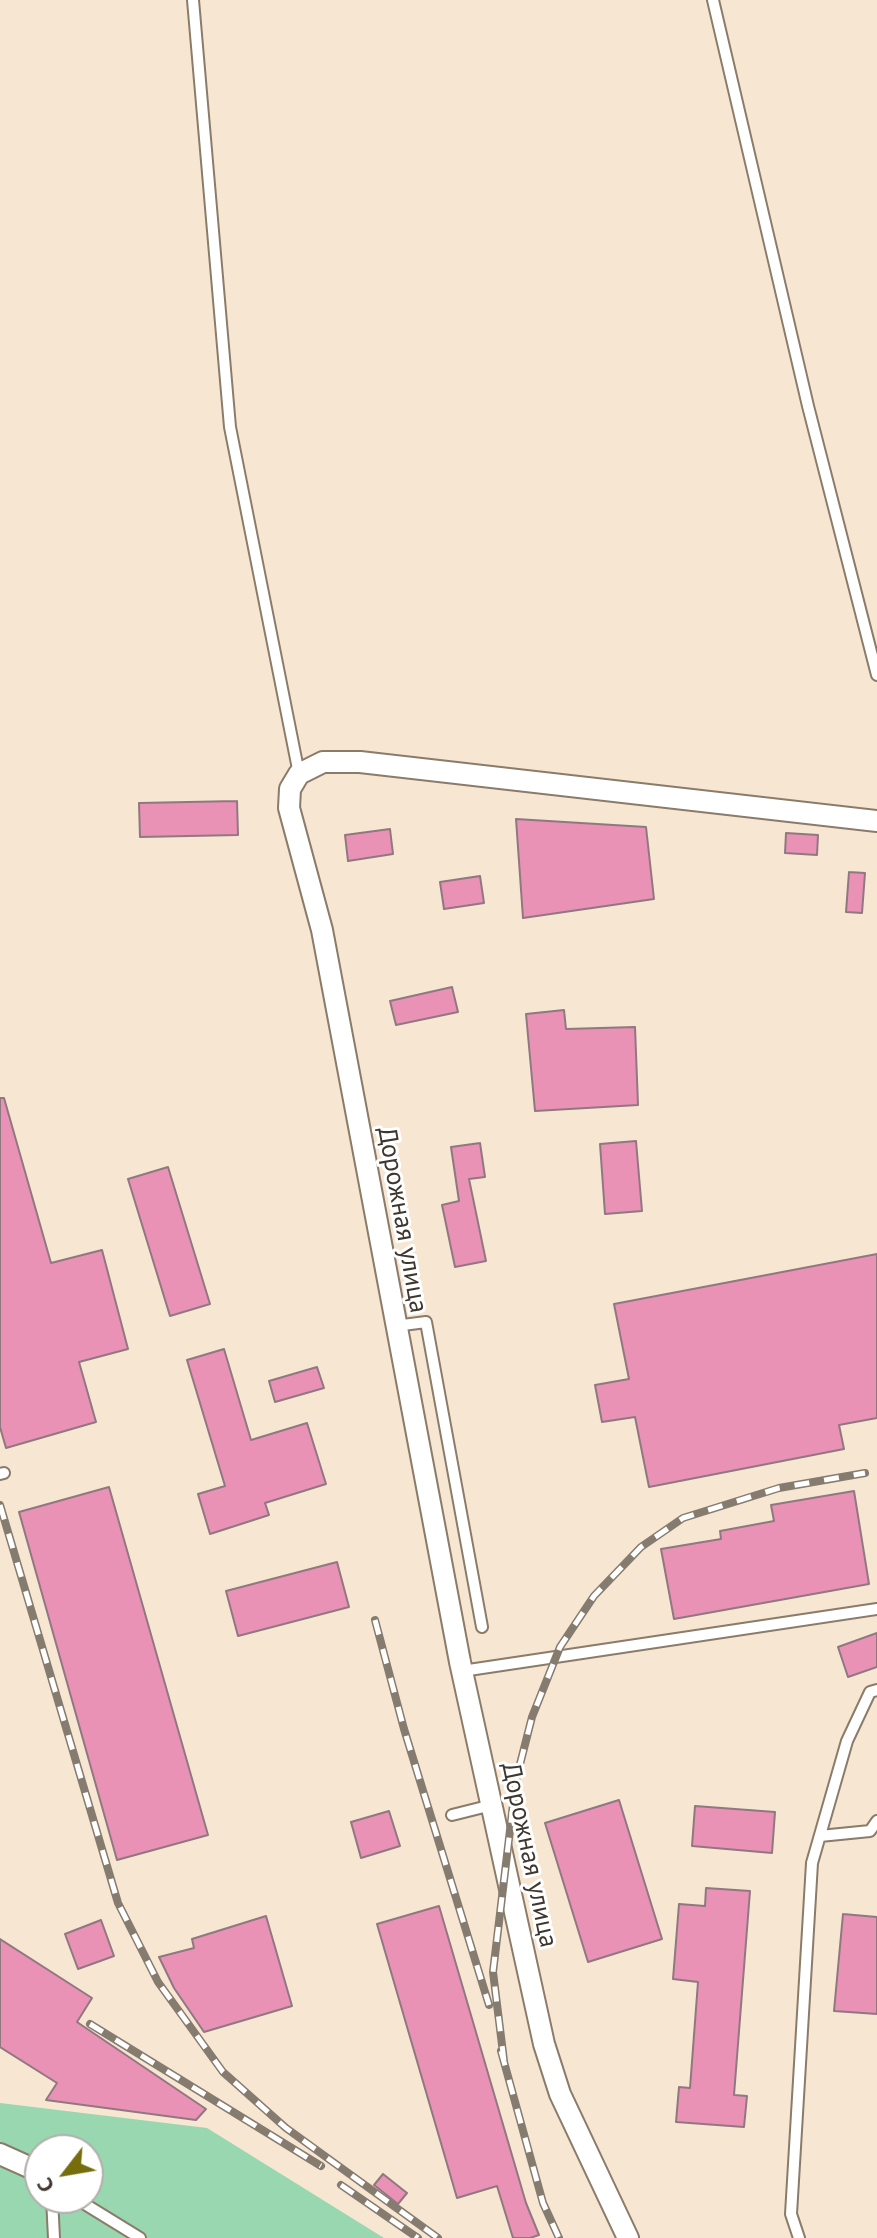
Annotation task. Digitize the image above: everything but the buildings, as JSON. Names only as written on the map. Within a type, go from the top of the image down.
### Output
[{"type":"street","points":[[299,774],[323,762],[426,767],[877,821]]},
{"type":"street","name":"Дорожная улица","points":[[299,774],[290,789],[289,808],[322,930],[462,1671],[544,2044],[560,2094],[628,2238]]},
{"type":"street","points":[[0,2154],[24,2165]]},
{"type":"lane","points":[[193,0],[230,427],[299,774]]},
{"type":"lane","points":[[713,0],[808,406],[877,675]]},
{"type":"lane","points":[[395,1326],[426,1322],[482,1627]]},
{"type":"lane","points":[[462,1671],[877,1609]]},
{"type":"lane","points":[[799,2238],[791,2214],[812,1863],[847,1741],[870,1692],[877,1690]]},
{"type":"lane","points":[[452,1815],[492,1805]]},
{"type":"lane","points":[[820,1836],[870,1831],[877,1821]]},
{"type":"lane","points":[[53,2214],[54,2238]]},
{"type":"lane","points":[[101,2214],[140,2238]]},
{"type":"green space","points":[[0,2103],[207,2128],[384,2238],[0,2238]]},
{"type":"railway","points":[[504,2061],[493,1972],[516,1780],[532,1717],[560,1647],[594,1596],[641,1547],[683,1518],[779,1488],[865,1473]]},
{"type":"railway","points":[[0,1505],[118,1903],[158,1982],[223,2072],[286,2128],[438,2238]]},
{"type":"railway","points":[[375,1620],[404,1729],[489,2005]]},
{"type":"railway","points":[[90,2024],[321,2166]]},
{"type":"railway","points":[[501,2051],[543,2203],[559,2238]]},
{"type":"railway","points":[[341,2185],[418,2238]]}]
